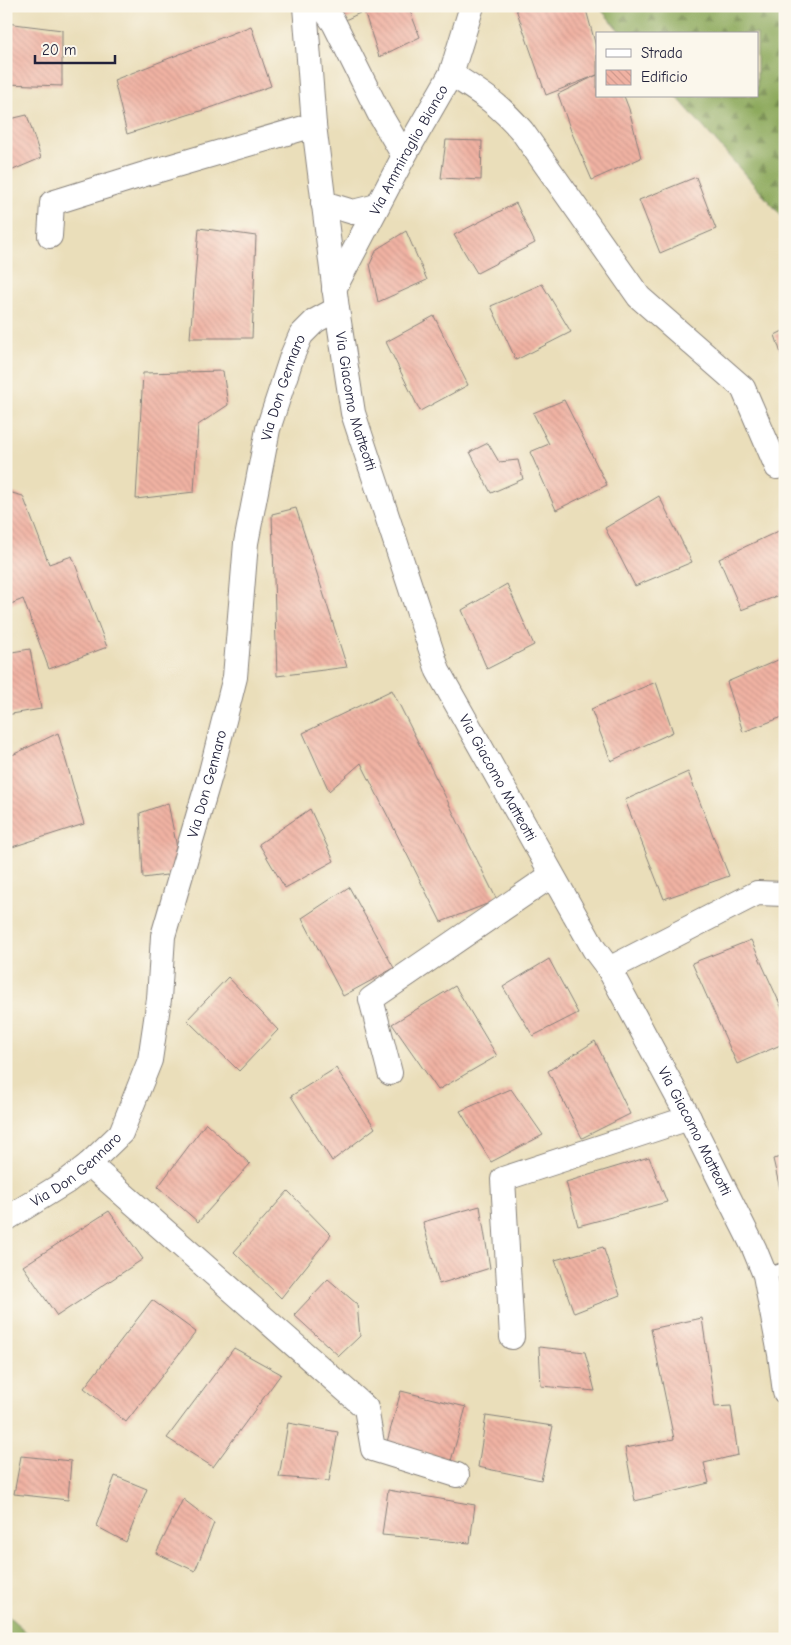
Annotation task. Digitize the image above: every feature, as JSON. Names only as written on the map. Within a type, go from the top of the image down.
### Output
[{"type":"street","name":"Via Giacomo Matteotti","points":[[305,6],[314,125],[323,203],[335,299],[353,413],[438,670],[594,949],[609,969],[689,1118],[754,1248],[775,1272],[780,1354],[785,1392]]},
{"type":"street","points":[[322,6],[334,23],[383,120],[404,156]]},
{"type":"street","name":"Via Ammiraglio Bianco","points":[[335,299],[377,206],[451,74],[472,6]]},
{"type":"street","points":[[451,74],[489,98],[508,114],[639,297],[743,388],[777,467]]},
{"type":"street","points":[[50,236],[52,203],[314,125]]},
{"type":"street","points":[[323,203],[353,212],[377,206]]},
{"type":"street","name":"Via Don Gennaro","points":[[6,1219],[66,1182],[89,1164],[122,1133],[150,1060],[159,999],[164,936],[212,772],[235,677],[246,543],[268,429],[292,356],[301,335],[335,299]]},
{"type":"street","points":[[390,1073],[371,999],[552,875]]},
{"type":"street","points":[[609,969],[758,893],[785,894]]},
{"type":"street","points":[[512,1337],[503,1179],[689,1118]]},
{"type":"street","points":[[89,1164],[366,1408],[373,1449],[457,1474]]},
{"type":"green space","points":[[598,6],[785,6],[785,220],[678,98],[758,98],[758,32],[620,32]]},
{"type":"green space","points":[[6,1614],[34,1639],[6,1639]]},
{"type":"building","points":[[337,6],[408,6],[420,37],[379,57],[364,11],[341,22]]},
{"type":"building","points":[[523,6],[585,6],[596,46],[596,75],[546,95],[516,9]]},
{"type":"building","points":[[6,23],[62,30],[62,86],[6,84]]},
{"type":"building","points":[[251,26],[271,86],[213,107],[127,134],[114,80]]},
{"type":"building","points":[[596,75],[596,98],[625,98],[641,158],[592,180],[571,131],[558,94]]},
{"type":"building","points":[[27,115],[41,158],[6,173],[6,120]]},
{"type":"building","points":[[446,140],[482,141],[481,180],[441,178]]},
{"type":"building","points":[[696,177],[716,229],[660,253],[639,200]]},
{"type":"building","points":[[516,203],[535,243],[477,273],[454,235]]},
{"type":"building","points":[[199,228],[256,236],[252,338],[190,338]]},
{"type":"building","points":[[406,231],[427,280],[378,302],[370,264],[377,249]]},
{"type":"building","points":[[542,284],[571,332],[516,360],[491,306]]},
{"type":"building","points":[[434,316],[468,385],[420,411],[386,342]]},
{"type":"building","points":[[785,330],[785,363],[784,363],[775,335]]},
{"type":"building","points":[[223,371],[228,405],[198,425],[194,492],[136,499],[143,373]]},
{"type":"building","points":[[564,400],[607,485],[556,510],[530,452],[549,444],[533,413]]},
{"type":"building","points":[[488,443],[499,462],[518,460],[523,479],[491,493],[470,452]]},
{"type":"building","points":[[6,493],[23,496],[49,564],[72,556],[107,647],[49,669],[23,599],[6,606]]},
{"type":"building","points":[[659,496],[692,562],[635,586],[605,528]]},
{"type":"building","points":[[296,508],[347,667],[277,676],[272,514]]},
{"type":"building","points":[[785,528],[785,593],[741,610],[719,559]]},
{"type":"building","points":[[507,584],[534,645],[487,669],[462,610]]},
{"type":"building","points":[[30,649],[41,709],[6,715],[6,653]]},
{"type":"building","points":[[785,657],[785,716],[743,732],[727,682]]},
{"type":"building","points":[[656,682],[673,732],[611,761],[591,709]]},
{"type":"building","points":[[392,690],[497,900],[441,922],[361,763],[329,791],[303,733]]},
{"type":"building","points":[[58,733],[84,824],[9,848],[6,838],[6,758]]},
{"type":"building","points":[[688,772],[729,876],[664,899],[625,800]]},
{"type":"building","points":[[168,803],[182,873],[143,878],[140,813]]},
{"type":"building","points":[[310,809],[334,861],[285,888],[259,844]]},
{"type":"building","points":[[349,887],[394,968],[343,996],[302,918]]},
{"type":"building","points":[[751,940],[785,1015],[785,1043],[737,1064],[692,963]]},
{"type":"building","points":[[549,959],[578,1013],[533,1036],[503,987]]},
{"type":"building","points":[[228,977],[278,1030],[239,1071],[187,1020]]},
{"type":"building","points":[[455,986],[497,1056],[438,1090],[392,1024]]},
{"type":"building","points":[[595,1041],[630,1114],[582,1138],[548,1071]]},
{"type":"building","points":[[336,1068],[375,1128],[332,1161],[291,1096]]},
{"type":"building","points":[[511,1089],[543,1135],[491,1162],[460,1111]]},
{"type":"building","points":[[206,1123],[250,1164],[198,1222],[158,1187]]},
{"type":"building","points":[[785,1156],[785,1206],[784,1206],[773,1159]]},
{"type":"building","points":[[649,1157],[667,1202],[578,1226],[566,1182]]},
{"type":"building","points":[[288,1191],[331,1235],[281,1298],[234,1252]]},
{"type":"building","points":[[480,1206],[490,1268],[439,1284],[423,1222]]},
{"type":"building","points":[[109,1211],[143,1259],[57,1316],[23,1266]]},
{"type":"building","points":[[603,1247],[620,1295],[574,1313],[555,1260]]},
{"type":"building","points":[[328,1279],[357,1304],[360,1336],[339,1356],[294,1315]]},
{"type":"building","points":[[152,1300],[196,1332],[126,1422],[84,1388]]},
{"type":"building","points":[[702,1318],[715,1407],[731,1406],[738,1455],[704,1463],[709,1483],[635,1501],[625,1448],[674,1439],[651,1329]]},
{"type":"building","points":[[539,1347],[585,1352],[595,1391],[541,1386]]},
{"type":"building","points":[[234,1348],[281,1374],[213,1467],[167,1438]]},
{"type":"building","points":[[401,1391],[466,1407],[451,1461],[387,1442]]},
{"type":"building","points":[[486,1416],[553,1426],[541,1480],[478,1467]]},
{"type":"building","points":[[288,1423],[338,1432],[329,1481],[279,1477]]},
{"type":"building","points":[[21,1456],[71,1461],[68,1500],[14,1494]]},
{"type":"building","points":[[115,1476],[147,1489],[126,1542],[96,1526]]},
{"type":"building","points":[[388,1490],[475,1505],[470,1543],[382,1535]]},
{"type":"building","points":[[183,1499],[214,1523],[195,1571],[156,1553]]}]
